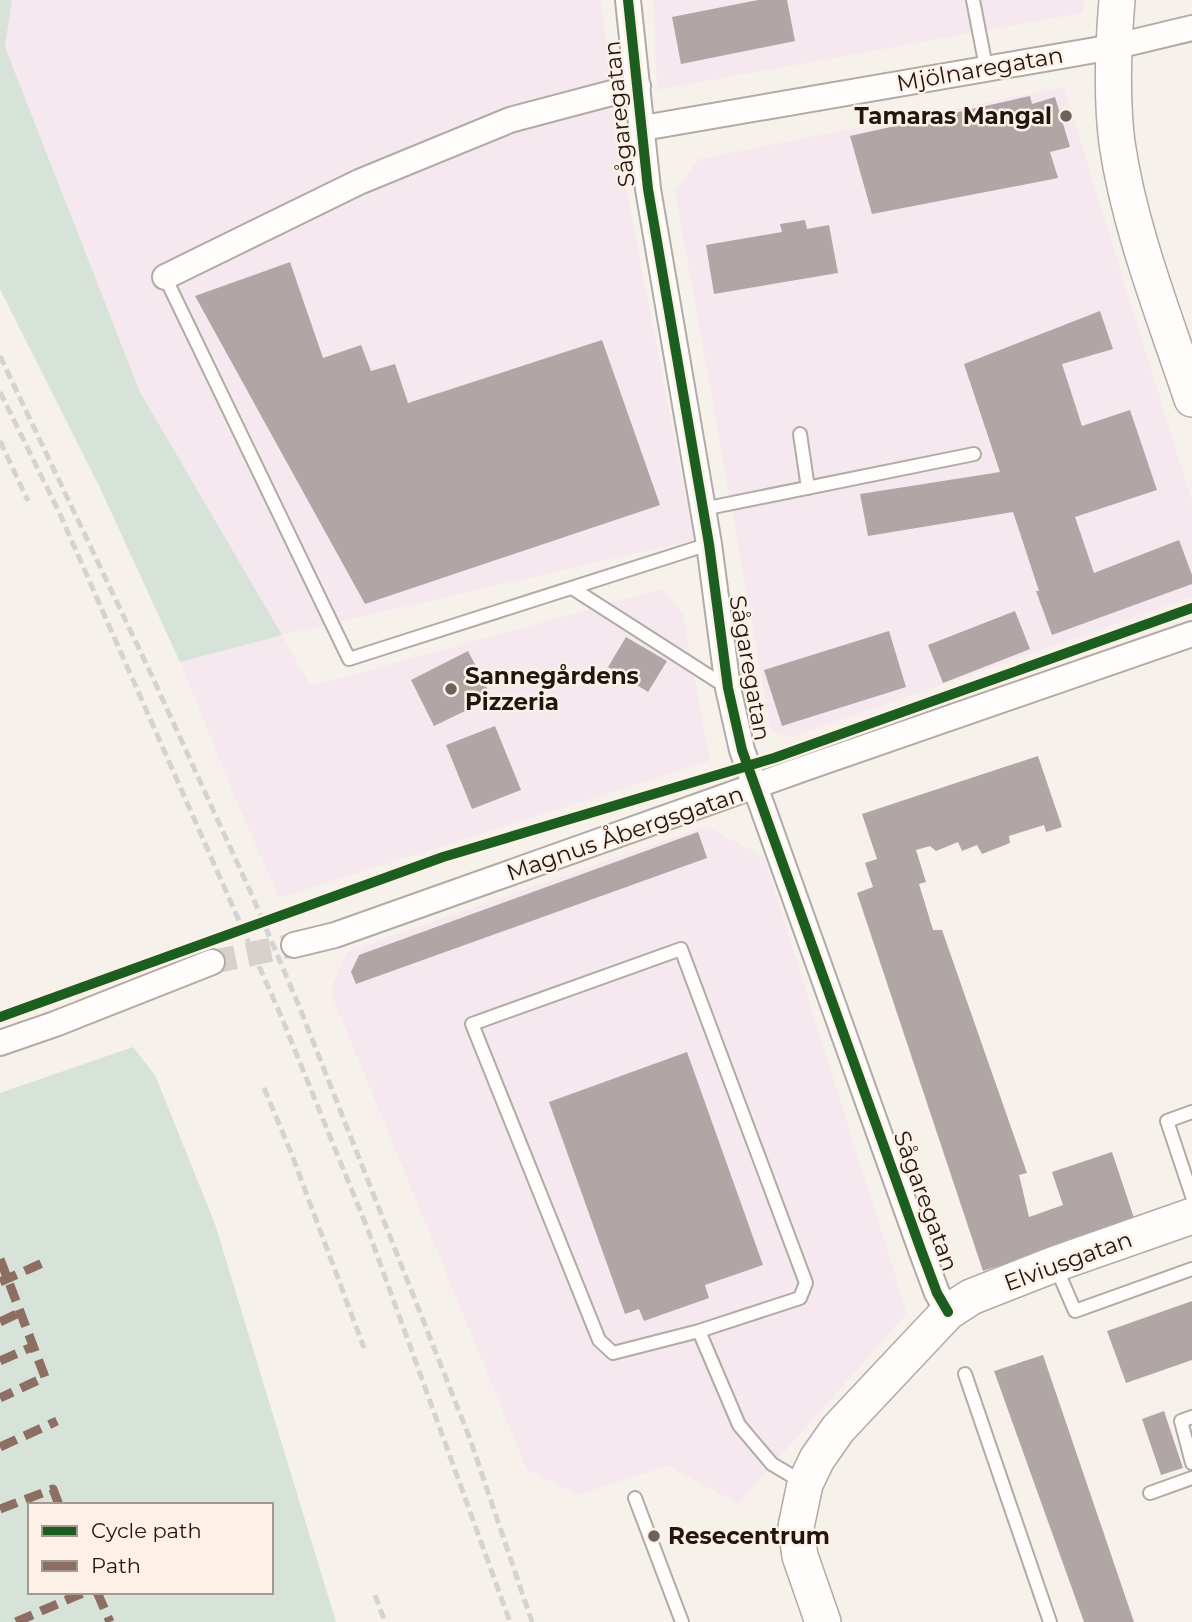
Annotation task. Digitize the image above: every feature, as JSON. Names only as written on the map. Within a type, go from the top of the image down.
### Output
[{"type":"street","name":"Sågaregatan","points":[[628,0],[648,189],[709,544],[728,688],[742,750],[921,1250],[937,1293],[948,1312]]},
{"type":"street","points":[[1117,0],[1113,47],[1113,98],[1117,144],[1134,226],[1192,399]]},
{"type":"street","name":"Mjölnaregatan","points":[[643,128],[1113,47],[1192,28]]},
{"type":"street","points":[[165,277],[359,182],[510,120],[638,86]]},
{"type":"street","name":"Magnus Åbergsgatan","points":[[294,945],[335,935],[1192,634]]},
{"type":"street","points":[[0,1043],[212,962]]},
{"type":"street","name":"Elviusgatan","points":[[822,1622],[800,1556],[796,1527],[804,1484],[838,1429],[948,1312],[971,1297],[1192,1216]]},
{"type":"lane","points":[[973,0],[986,67]]},
{"type":"lane","points":[[165,277],[349,659],[709,544]]},
{"type":"lane","points":[[800,435],[808,488]]},
{"type":"lane","points":[[702,509],[974,454]]},
{"type":"lane","points":[[572,588],[728,688]]},
{"type":"lane","points":[[681,949],[806,1283],[800,1298],[699,1331],[613,1353],[599,1340],[472,1024],[681,949]]},
{"type":"lane","points":[[1192,1112],[1167,1121],[1192,1196]]},
{"type":"lane","points":[[1055,1264],[1075,1311],[1192,1269]]},
{"type":"lane","points":[[699,1331],[739,1425],[772,1464],[804,1484]]},
{"type":"lane","points":[[965,1374],[1050,1622]]},
{"type":"lane","points":[[1192,1417],[1181,1421],[1192,1464]]},
{"type":"lane","points":[[1150,1493],[1192,1478]]},
{"type":"lane","points":[[635,1498],[682,1622]]},
{"type":"shaded area","points":[[0,0],[12,0],[5,47],[140,392],[282,635],[180,662],[100,488],[0,289]]},
{"type":"shaded area","points":[[12,0],[601,0],[618,145],[694,540],[282,635],[311,686],[663,589],[683,614],[710,761],[279,898],[180,662],[281,634],[140,392],[5,47]]},
{"type":"shaded area","points":[[653,0],[1085,0],[1082,13],[657,90]]},
{"type":"shaded area","points":[[1064,87],[1192,502],[1192,597],[792,737],[771,730],[675,191],[699,159]]},
{"type":"shaded area","points":[[706,826],[764,857],[907,1313],[738,1504],[668,1466],[577,1495],[527,1470],[330,991],[347,952]]},
{"type":"shaded area","points":[[133,1047],[155,1075],[215,1224],[336,1622],[0,1622],[0,1093]]},
{"type":"building","points":[[758,0],[787,0],[795,41],[681,64],[672,17]]},
{"type":"building","points":[[1030,96],[1032,104],[1055,97],[1070,147],[1050,152],[1058,178],[872,214],[850,136]]},
{"type":"building","points":[[805,220],[807,229],[829,225],[838,273],[714,294],[706,245],[782,232],[780,224]]},
{"type":"building","points":[[290,262],[323,358],[361,345],[371,371],[395,364],[408,403],[602,340],[660,505],[365,604],[195,296]]},
{"type":"building","points":[[1100,311],[1113,349],[1062,364],[1082,426],[1130,410],[1157,490],[1075,517],[1094,573],[1179,540],[1192,575],[1192,584],[1052,635],[1013,512],[868,536],[860,494],[1000,472],[964,364]]},
{"type":"building","points":[[1015,611],[1030,649],[943,683],[928,645]]},
{"type":"building","points":[[889,631],[906,687],[782,726],[764,670]]},
{"type":"building","points":[[626,637],[667,661],[648,692],[608,667]]},
{"type":"building","name":"Sannegårdens Pizzeria","points":[[468,651],[492,698],[434,726],[411,680]]},
{"type":"building","points":[[495,726],[521,790],[472,809],[446,745]]},
{"type":"building","points":[[1038,756],[1062,827],[1046,832],[1044,825],[1009,836],[1010,843],[982,854],[977,845],[962,851],[958,842],[936,851],[930,846],[916,850],[926,882],[919,884],[933,930],[942,930],[1027,1173],[1019,1175],[1029,1217],[1063,1205],[1052,1172],[1112,1152],[1135,1221],[983,1271],[857,893],[873,887],[865,863],[877,859],[862,814]]},
{"type":"building","points":[[698,832],[707,858],[356,984],[351,972],[359,955]]},
{"type":"building","points":[[687,1052],[763,1265],[705,1285],[709,1298],[644,1321],[639,1309],[625,1314],[549,1102]]},
{"type":"building","points":[[1192,1301],[1192,1360],[1126,1383],[1107,1331]]},
{"type":"building","points":[[1043,1355],[1134,1622],[1084,1622],[994,1371]]},
{"type":"building","points":[[1164,1411],[1183,1468],[1161,1475],[1142,1419]]},
{"type":"tunnel","points":[[212,962],[294,945]]},
{"type":"railway","points":[[0,356],[152,676],[251,893],[299,1006],[470,1439],[532,1622]]},
{"type":"railway","points":[[0,392],[59,512],[281,1016],[368,1230],[510,1622]]},
{"type":"railway","points":[[0,441],[28,501]]},
{"type":"railway","points":[[264,1088],[364,1348]]},
{"type":"railway","points":[[375,1595],[385,1622]]},
{"type":"marked path","points":[[0,1259],[45,1377],[0,1398]]},
{"type":"marked path","points":[[0,1282],[47,1261]]},
{"type":"marked path","points":[[0,1322],[21,1312]]},
{"type":"marked path","points":[[0,1361],[34,1346]]},
{"type":"marked path","points":[[0,1447],[57,1421]]},
{"type":"marked path","points":[[0,1509],[53,1489],[58,1503]]},
{"type":"marked path","points":[[16,1622],[80,1594]]},
{"type":"marked path","points":[[98,1594],[110,1622]]},
{"type":"cycle path","points":[[628,0],[648,189],[709,544],[728,688],[742,750],[921,1250],[937,1293],[948,1312]]},
{"type":"cycle path","points":[[0,1017],[443,857],[774,758],[1192,608]]},
{"type":"place","name":"Tamaras Mangal","points":[[1066,116]]},
{"type":"place","name":"Sannegårdens Pizzeria","points":[[451,689]]},
{"type":"place","name":"Resecentrum","points":[[654,1536]]}]
